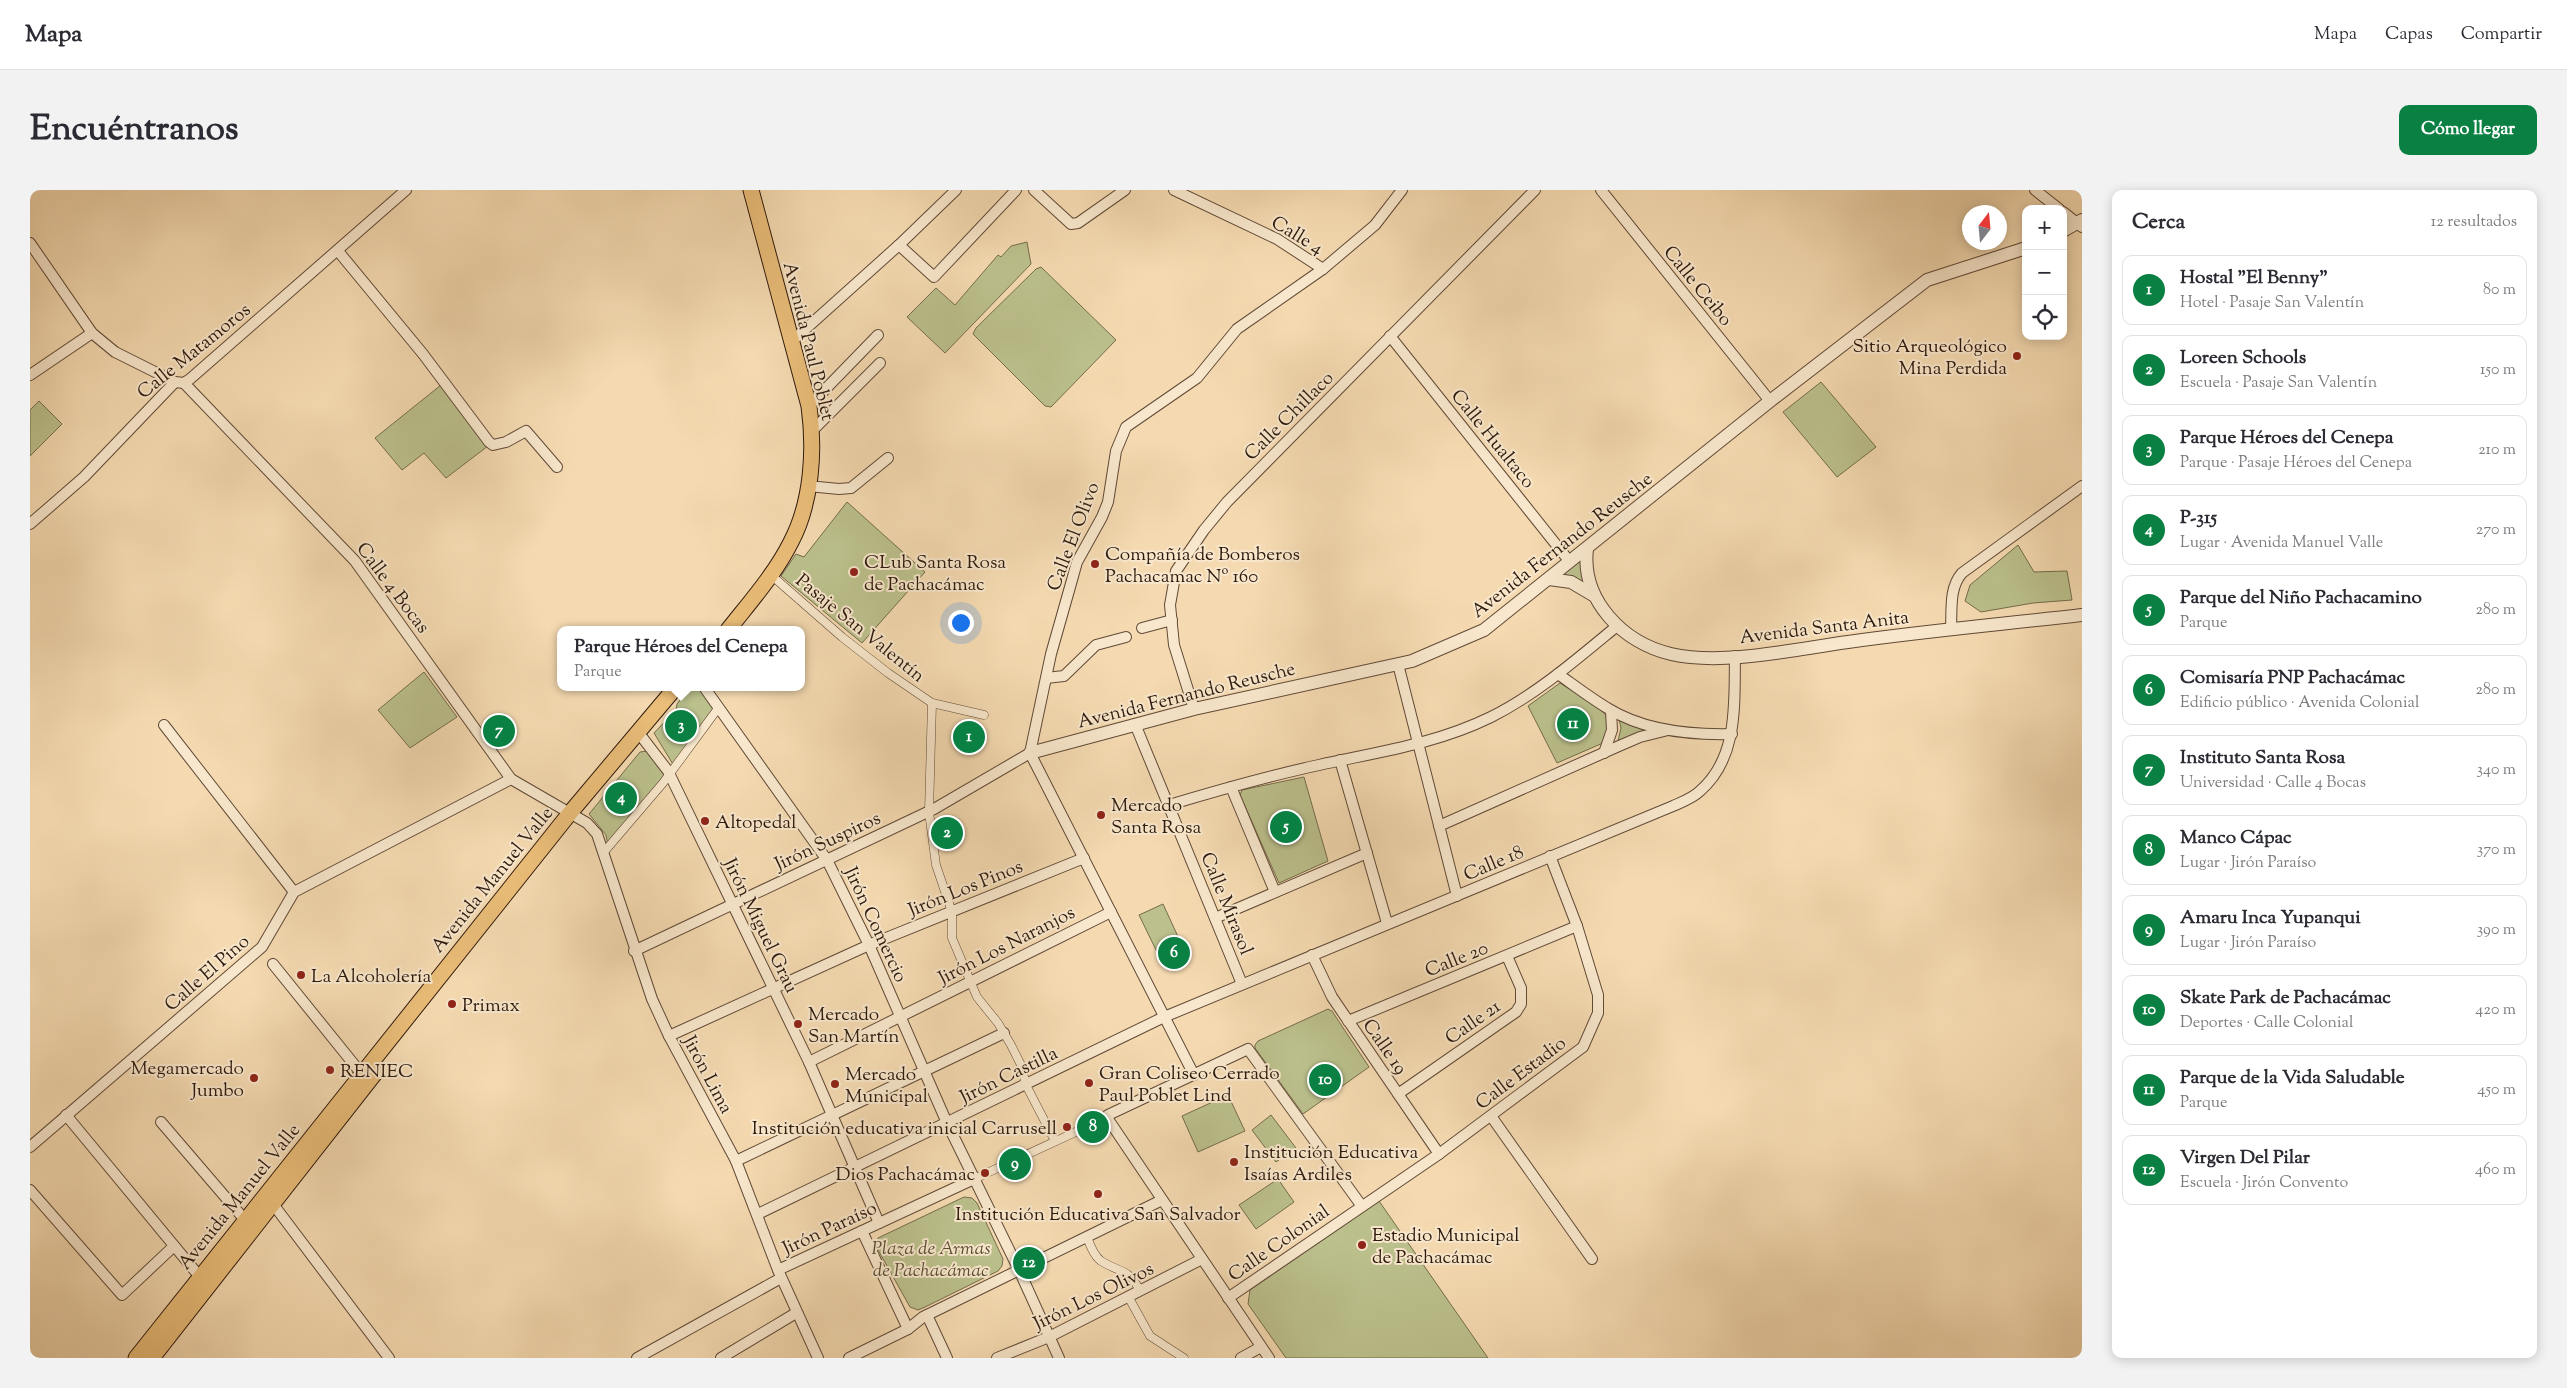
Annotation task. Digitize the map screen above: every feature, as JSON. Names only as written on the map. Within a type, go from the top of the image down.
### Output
[{"type":"main road","name":"Avenida Paul Poblet","points":[[731,626],[770,575],[792,542],[802,516],[808,486],[812,430],[809,406],[751,190]]},
{"type":"main road","name":"Avenida Manuel Valle","points":[[136,1358],[245,1220],[365,1077],[640,736],[673,691]]},
{"type":"main road","name":"Avenida Manuel Valle","points":[[640,736],[682,691]]},
{"type":"main road","name":"Avenida Manuel Valle","points":[[152,1358],[273,1204],[365,1077]]},
{"type":"street","name":"Calle Matamoros","points":[[30,524],[84,477],[179,382],[190,379],[406,190]]},
{"type":"street","points":[[791,342],[899,245],[956,190]]},
{"type":"street","points":[[899,245],[934,277],[1016,190]]},
{"type":"street","points":[[1034,190],[1071,224],[1078,223],[1125,190]]},
{"type":"street","name":"Calle 4","points":[[1174,190],[1277,239],[1323,269]]},
{"type":"street","name":"Calle El Olivo","points":[[1030,753],[1046,678],[1077,562],[1105,512],[1116,451],[1126,427],[1197,378],[1237,329],[1323,269],[1375,225],[1402,190]]},
{"type":"street","name":"Calle Chillaco","points":[[1194,709],[1174,645],[1170,605],[1176,571],[1204,530],[1227,502],[1535,190]]},
{"type":"street","name":"Calle Ceibo","points":[[1601,190],[1770,401]]},
{"type":"street","points":[[2035,190],[2054,205]]},
{"type":"street","points":[[2067,215],[2081,224]]},
{"type":"street","points":[[2067,230],[2081,224]]},
{"type":"street","name":"Calle 4 Bocas","points":[[30,243],[92,333],[115,352],[179,382],[355,561],[511,779],[574,816]]},
{"type":"street","name":"Avenida Fernando Reusche","points":[[1030,753],[1194,709],[1398,664],[1484,630],[1770,401],[1927,280],[2022,249]]},
{"type":"street","points":[[338,251],[417,346],[489,442],[493,445],[502,443],[526,431],[557,467]]},
{"type":"street","points":[[30,375],[92,333]]},
{"type":"street","points":[[809,406],[878,335]]},
{"type":"street","name":"Calle Hualtaco","points":[[1390,336],[1570,562]]},
{"type":"street","points":[[812,430],[880,363]]},
{"type":"street","points":[[808,486],[840,489],[851,488],[888,458]]},
{"type":"street","points":[[1951,628],[1952,592],[1956,580],[1962,573],[2082,486]]},
{"type":"street","name":"Avenida Santa Anita","points":[[1587,549],[1586,570],[1593,595]]},
{"type":"street","name":"Pasaje San Valentín","points":[[770,575],[842,637],[888,673],[932,703],[984,715]]},
{"type":"street","name":"Avenida Santa Anita","points":[[1549,579],[1571,582],[1593,595],[1617,626],[1635,639],[1670,654],[1690,657],[1735,656],[1951,628],[2082,614]]},
{"type":"street","points":[[1142,628],[1172,620]]},
{"type":"street","points":[[1169,805],[1231,786],[1340,760],[1419,745],[1491,717],[1558,674],[1617,626]]},
{"type":"street","points":[[1046,678],[1064,676],[1096,645],[1126,637]]},
{"type":"street","name":"Calle 18","points":[[1164,1016],[1673,806],[1699,792],[1715,775],[1725,755],[1732,734],[1735,656]]},
{"type":"street","points":[[1398,664],[1457,896]]},
{"type":"street","points":[[1558,674],[1611,710],[1668,730],[1699,735],[1732,734]]},
{"type":"street","name":"Jirón Comercio","points":[[707,691],[827,860],[869,945],[947,1123],[1020,1270],[1059,1358]]},
{"type":"street","name":"Pasaje San Valentín","points":[[932,703],[929,812],[936,865],[952,912],[952,938],[977,997],[1004,1033],[1021,1065],[1026,1085],[1055,1141]]},
{"type":"street","points":[[604,852],[670,773],[719,707]]},
{"type":"street","points":[[1604,753],[1612,730],[1611,710]]},
{"type":"street","name":"Calle Mirasol","points":[[1135,724],[1242,984]]},
{"type":"street","points":[[164,725],[294,892],[511,779]]},
{"type":"street","points":[[1439,826],[1640,737],[1668,730]]},
{"type":"street","name":"Jirón Miguel Grau","points":[[640,736],[670,773],[772,990],[809,1062],[879,1223]]},
{"type":"street","points":[[1030,753],[1194,1075]]},
{"type":"street","name":"Jirón Suspiros","points":[[634,951],[731,903],[929,812],[1030,753]]},
{"type":"street","points":[[1340,760],[1387,923]]},
{"type":"street","points":[[1231,786],[1276,892]]},
{"type":"street","name":"Jirón Lima","points":[[574,816],[591,826],[604,852],[634,951],[669,1036],[736,1161],[758,1214],[779,1274],[818,1358]]},
{"type":"street","points":[[1215,918],[1367,853]]},
{"type":"street","name":"Calle Estadio","points":[[1362,1205],[1439,1154],[1491,1116],[1583,1047],[1590,1036],[1598,1014],[1598,995],[1577,926],[1550,856]]},
{"type":"street","name":"Jirón Los Pinos","points":[[669,1036],[869,945],[1084,858]]},
{"type":"street","name":"Calle El Pino","points":[[30,1146],[262,947],[294,892]]},
{"type":"street","name":"Jirón Los Naranjos","points":[[809,1062],[1111,912]]},
{"type":"street","name":"Calle 20","points":[[1348,1022],[1577,926]]},
{"type":"street","name":"Calle 19","points":[[1312,954],[1332,997],[1439,1154]]},
{"type":"street","name":"Calle 21","points":[[1398,1094],[1516,1012],[1522,1004],[1521,988],[1507,956]]},
{"type":"street","points":[[273,964],[365,1077]]},
{"type":"street","name":"Jirón Castilla","points":[[758,1214],[1026,1085],[1164,1016]]},
{"type":"street","points":[[736,1161],[830,1114],[1004,1033]]},
{"type":"street","name":"Jirón Paraíso","points":[[637,1358],[779,1274],[862,1230],[1108,1117],[1110,1113],[1248,1049],[1362,1205]]},
{"type":"street","points":[[66,1115],[200,1277]]},
{"type":"street","points":[[1491,1116],[1592,1259]]},
{"type":"street","points":[[1108,1117],[1268,1358]]},
{"type":"street","points":[[161,1122],[245,1220]]},
{"type":"street","points":[[30,1190],[122,1295],[174,1246]]},
{"type":"street","points":[[849,1358],[908,1329],[927,1315],[1162,1200]]},
{"type":"street","points":[[273,1204],[389,1358]]},
{"type":"street","name":"Calle Colonial","points":[[1228,1298],[1362,1205]]},
{"type":"street","points":[[862,1230],[908,1329]]},
{"type":"street","points":[[1087,1237],[1100,1260],[1128,1273],[1134,1278],[1140,1291]]},
{"type":"street","name":"Jirón Los Olivos","points":[[997,1358],[1049,1337],[1129,1298],[1202,1259]]},
{"type":"street","points":[[1129,1298],[1150,1336],[1184,1358]]},
{"type":"street","points":[[721,1358],[796,1313]]},
{"type":"street","points":[[927,1315],[946,1358]]},
{"type":"street","points":[[1241,1358],[1261,1347]]},
{"type":"green space","points":[[1027,242],[1031,264],[945,353],[907,317],[936,288],[955,305],[998,255],[1001,257],[1011,246]]},
{"type":"green space","points":[[1041,267],[1116,340],[1051,407],[1045,406],[973,334],[976,328],[1036,269]]},
{"type":"green space","points":[[1821,382],[1876,447],[1837,477],[1783,412]]},
{"type":"green space","points":[[441,385],[488,446],[446,478],[424,453],[402,470],[375,438]]},
{"type":"green space","points":[[39,401],[62,424],[30,456],[30,410]]},
{"type":"green space","name":"CLub Santa Rosa de Pachacámac","points":[[847,502],[925,572],[862,643],[781,576],[796,554],[804,557]]},
{"type":"green space","points":[[2018,545],[2034,572],[2067,571],[2072,600],[2033,603],[1981,612],[1965,601],[1970,585]]},
{"type":"green space","points":[[1581,559],[1585,583],[1561,574]]},
{"type":"green space","points":[[424,672],[457,717],[410,748],[378,710]]},
{"type":"green space","points":[[1560,683],[1601,711],[1609,720],[1610,726],[1603,743],[1557,763],[1528,706]]},
{"type":"green space","points":[[687,691],[705,691],[717,709],[674,766],[654,733],[676,710],[677,704]]},
{"type":"green space","points":[[1619,719],[1645,730],[1618,741],[1621,728]]},
{"type":"green space","points":[[648,751],[665,775],[608,846],[606,835],[589,814],[640,752]]},
{"type":"green space","points":[[1304,777],[1328,861],[1279,883],[1240,795],[1242,790]]},
{"type":"green space","points":[[1163,904],[1180,941],[1157,952],[1139,915]]},
{"type":"green space","points":[[1328,1009],[1332,1011],[1369,1067],[1303,1114],[1255,1048],[1255,1045],[1258,1041]]},
{"type":"green space","points":[[1228,1095],[1245,1131],[1198,1152],[1182,1116]]},
{"type":"green space","points":[[1271,1115],[1296,1148],[1276,1162],[1252,1130]]},
{"type":"green space","points":[[1278,1179],[1294,1202],[1256,1229],[1239,1205]]},
{"type":"green space","name":"Plaza de Armas de Pachacámac","points":[[964,1197],[972,1198],[977,1203],[1003,1259],[1002,1266],[998,1271],[923,1308],[918,1310],[910,1307],[878,1250],[878,1238]]},
{"type":"green space","name":"Estadio Municipal de Pachacámac","points":[[1379,1201],[1488,1358],[1286,1358],[1248,1304],[1250,1290]]},
{"type":"place","name":"Sitio Arqueológico Mina Perdida","points":[[2017,356]]},
{"type":"place","name":"Compañía de Bomberos Pachacamac Nº 160","points":[[1095,564]]},
{"type":"place","name":"CLub Santa Rosa de Pachacámac","points":[[854,572]]},
{"type":"place","name":"Parque de la Vida Saludable","points":[[1573,724]]},
{"type":"place","name":"Parque Héroes del Cenepa","points":[[681,726]]},
{"type":"place","name":"Instituto Santa Rosa","points":[[499,731]]},
{"type":"place","name":"Hostal \"El Benny\"","points":[[969,737]]},
{"type":"place","name":"P-315","points":[[621,798]]},
{"type":"place","name":"Mercado Santa Rosa","points":[[1101,815]]},
{"type":"place","name":"Altopedal","points":[[705,821]]},
{"type":"place","name":"Parque del Niño Pachacamino","points":[[1286,827]]},
{"type":"place","name":"Loreen Schools","points":[[947,833]]},
{"type":"place","name":"Comisaría PNP Pachacámac","points":[[1174,953]]},
{"type":"place","name":"La Alcoholería","points":[[301,975]]},
{"type":"place","name":"Primax","points":[[452,1004]]},
{"type":"place","name":"Mercado San Martín","points":[[798,1024]]},
{"type":"place","name":"RENIEC","points":[[330,1070]]},
{"type":"place","name":"Megamercado Jumbo","points":[[254,1078]]},
{"type":"place","name":"Skate Park de Pachacámac","points":[[1325,1080]]},
{"type":"place","name":"Gran Coliseo Cerrado Paul Poblet Lind","points":[[1089,1083]]},
{"type":"place","name":"Mercado Municipal","points":[[835,1084]]},
{"type":"place","name":"Institución educativa inicial Carrusell","points":[[1067,1127]]},
{"type":"place","name":"Manco Cápac","points":[[1093,1127]]},
{"type":"place","name":"Institución Educativa Isaías Ardiles","points":[[1234,1162]]},
{"type":"place","name":"Amaru Inca Yupanqui","points":[[1015,1164]]},
{"type":"place","name":"Dios Pachacámac","points":[[985,1173]]},
{"type":"place","name":"Institución Educativa San Salvador","points":[[1098,1194]]},
{"type":"place","name":"Estadio Municipal de Pachacámac","points":[[1362,1245]]},
{"type":"place","name":"Virgen Del Pilar","points":[[1029,1263]]}]
